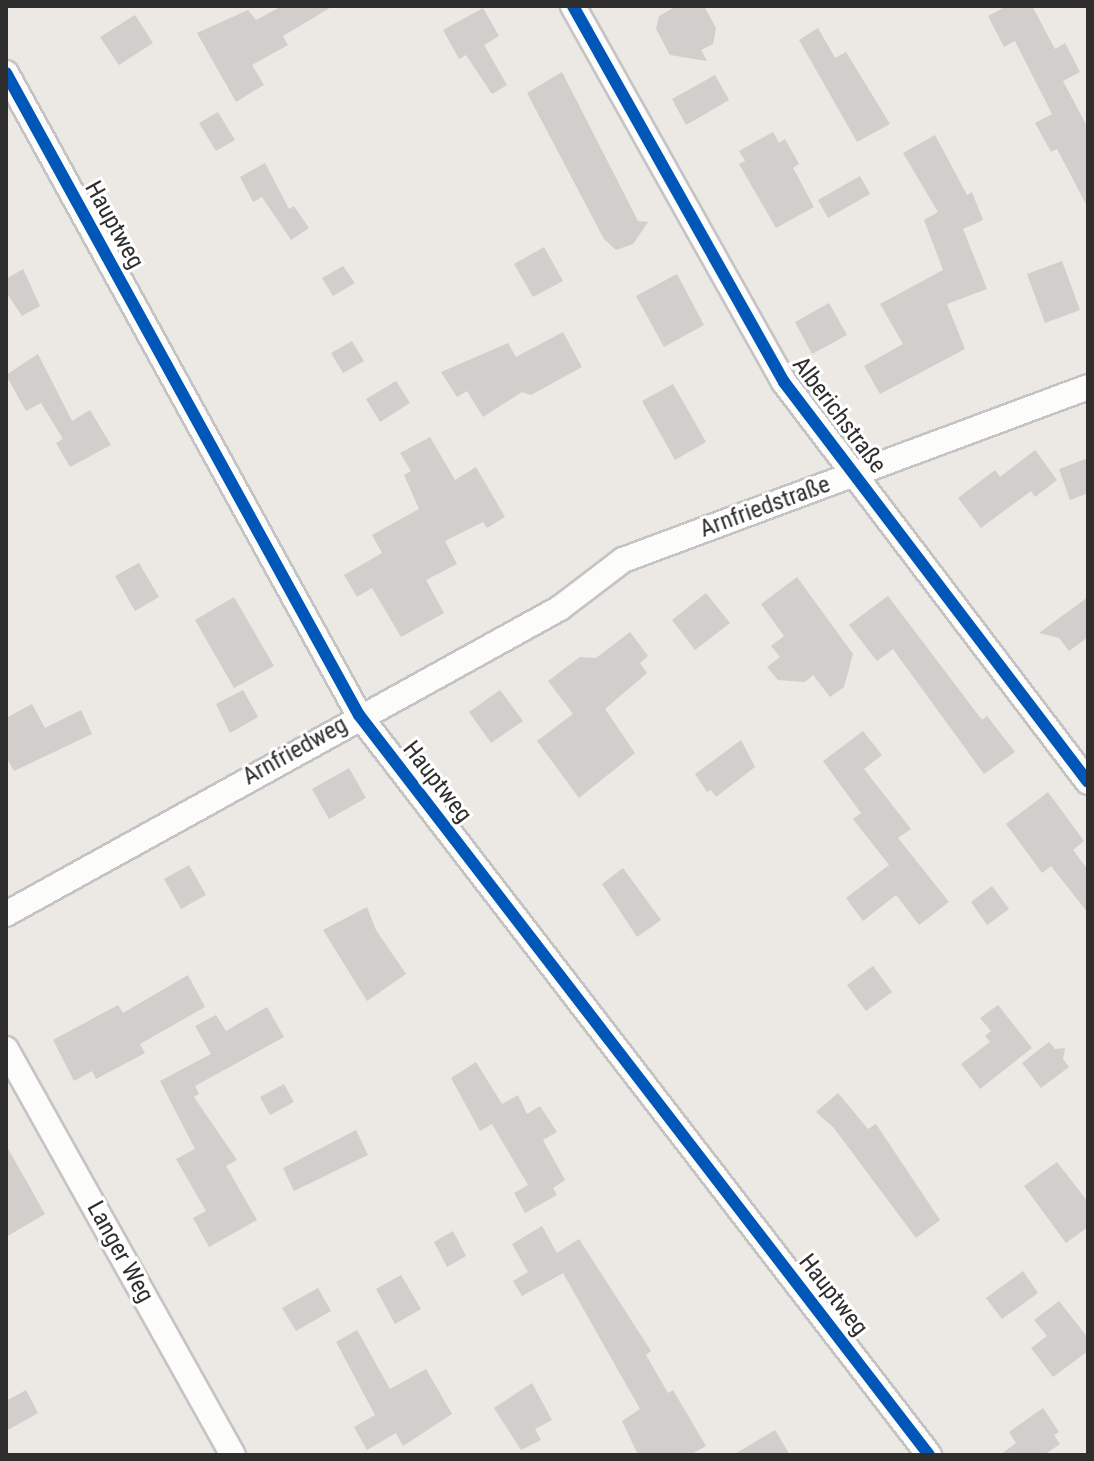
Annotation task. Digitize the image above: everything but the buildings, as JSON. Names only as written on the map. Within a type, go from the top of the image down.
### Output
[{"type":"street","name":"Alberichstraße","points":[[573,6],[784,382],[1088,782]]},
{"type":"street","name":"Hauptweg","points":[[6,73],[359,715],[929,1455]]},
{"type":"street","name":"Arnfriedstraße","points":[[623,560],[1088,387]]},
{"type":"street","name":"Arnfriedweg","points":[[6,914],[359,715],[560,608],[623,560]]},
{"type":"street","name":"Langer Weg","points":[[6,1049],[233,1455]]},
{"type":"cycle path","points":[[573,6],[784,382],[1088,782]]},
{"type":"cycle path","points":[[6,73],[359,715],[929,1455]]}]
